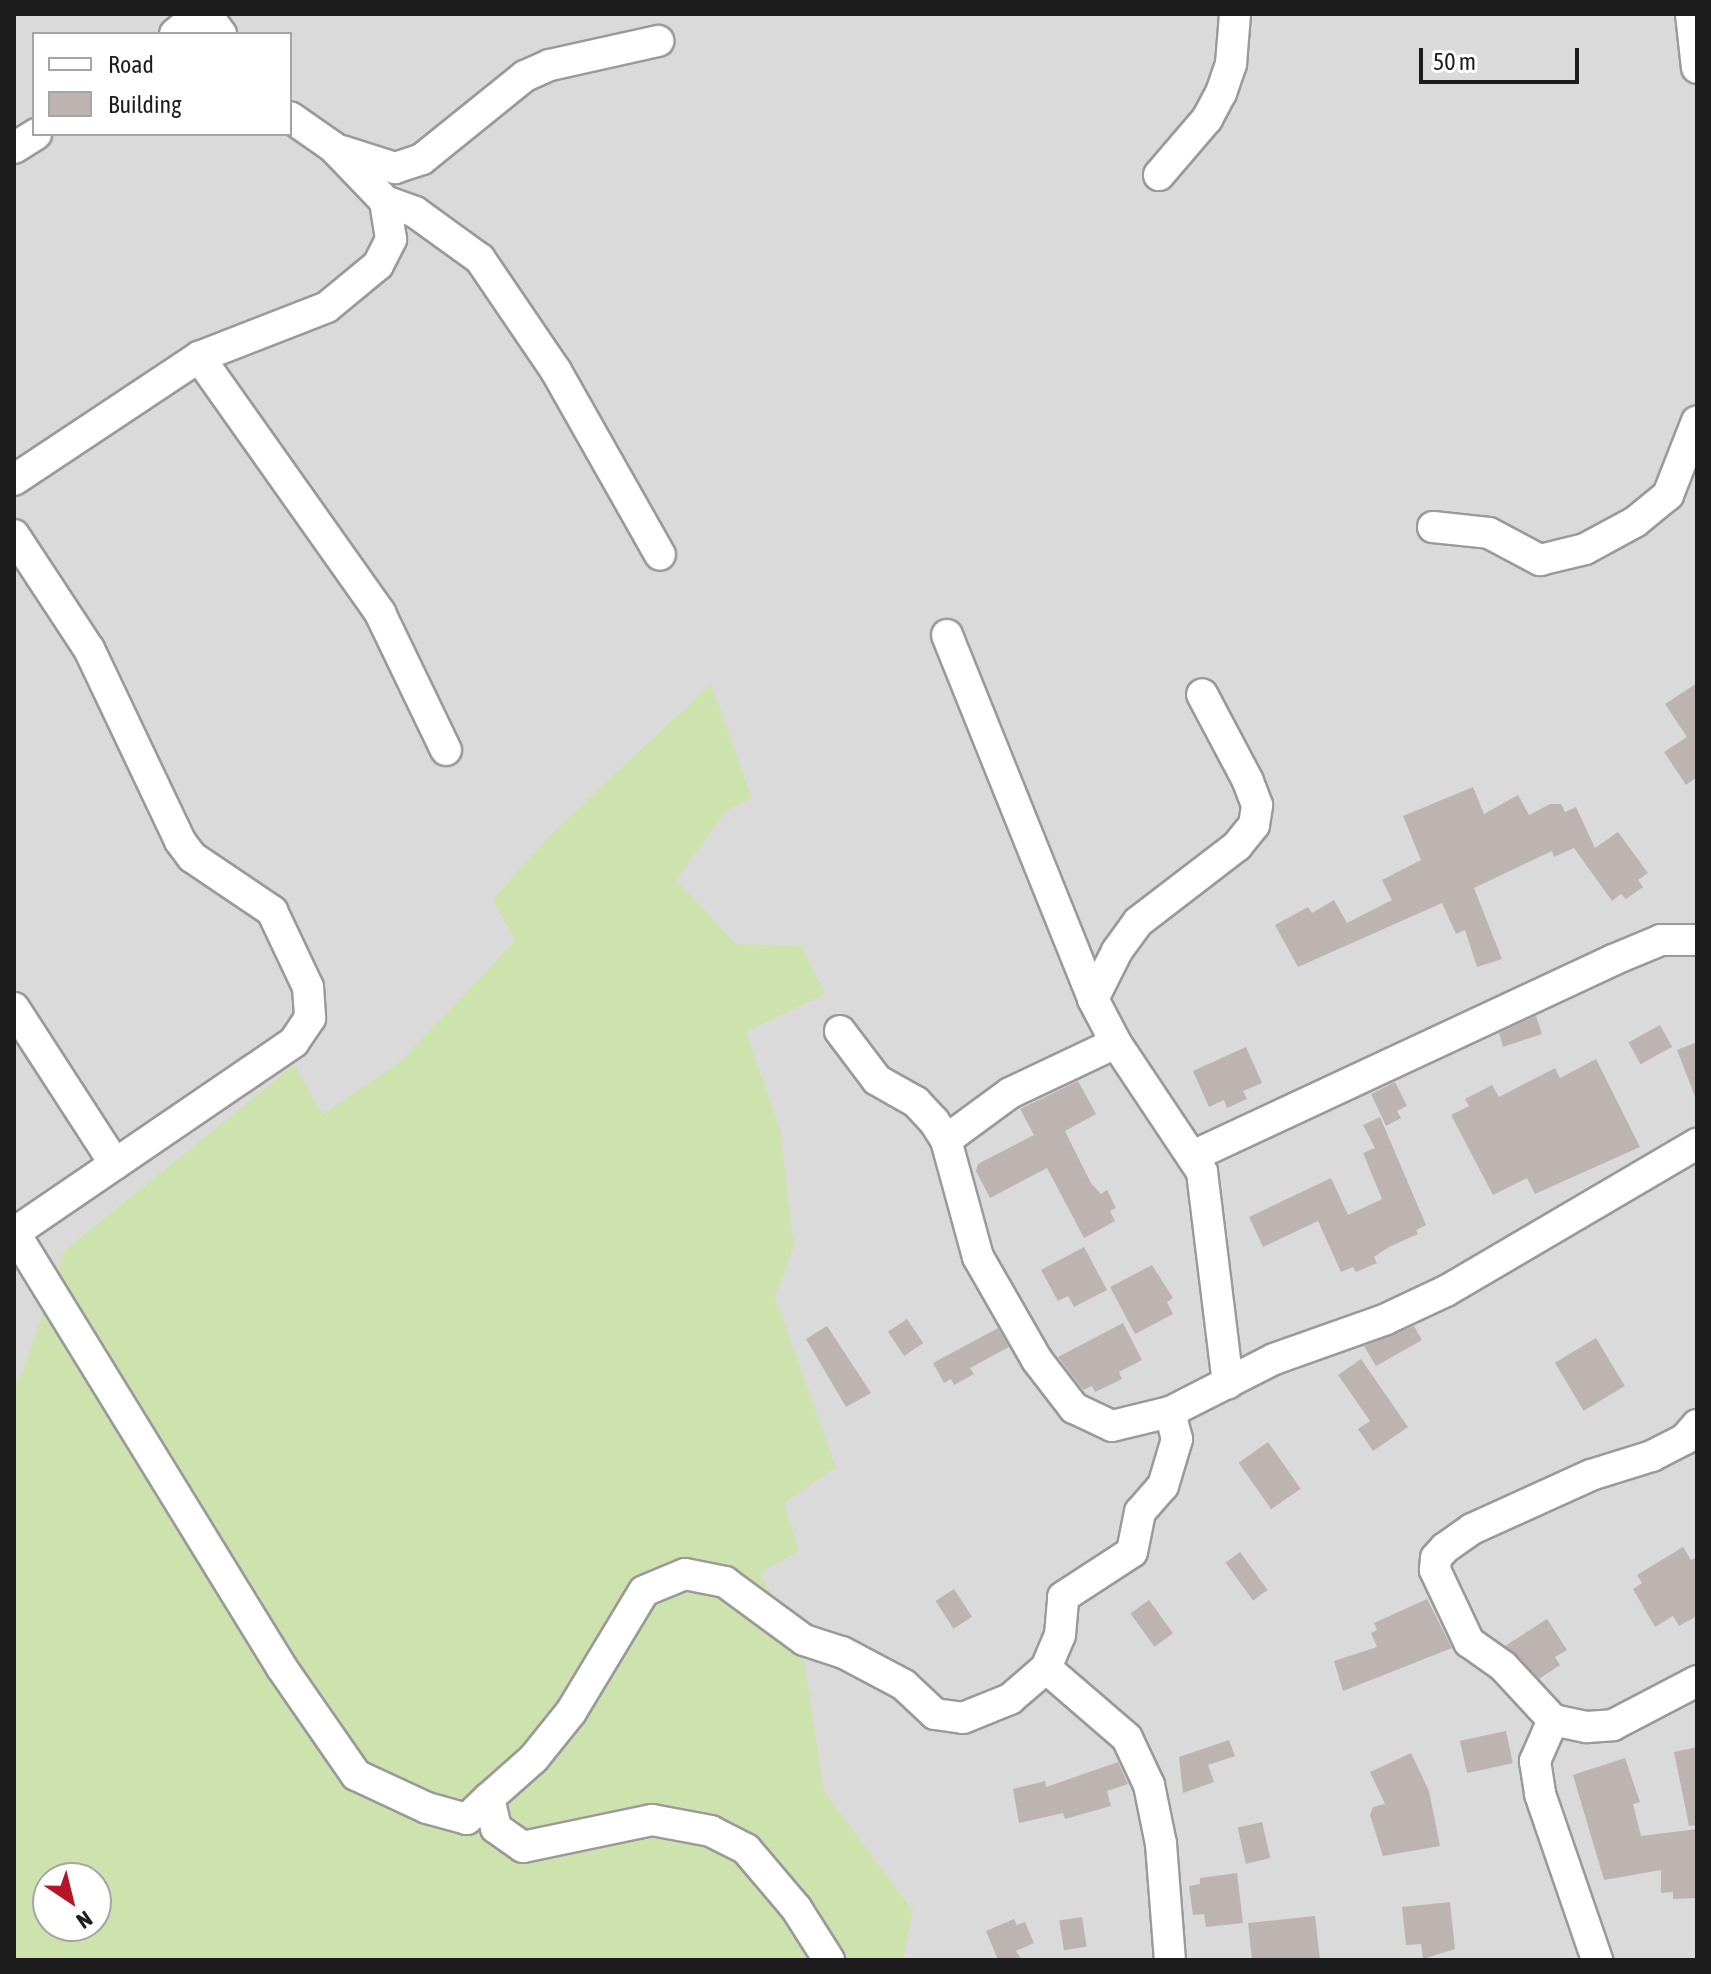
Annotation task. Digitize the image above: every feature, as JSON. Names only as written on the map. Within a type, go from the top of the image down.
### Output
[{"type":"street","points":[[178,32],[203,14],[219,32]]},
{"type":"street","points":[[1159,175],[1207,119],[1221,93],[1231,64],[1235,14]]},
{"type":"street","points":[[1691,14],[1697,68]]},
{"type":"street","points":[[333,147],[395,168],[422,159],[525,76],[550,65],[658,41]]},
{"type":"street","points":[[292,118],[333,147],[385,201],[415,212],[480,259],[556,371],[660,555]]},
{"type":"street","points":[[14,148],[33,136]]},
{"type":"street","points":[[14,480],[199,357],[327,307],[378,265],[391,239],[385,201]]},
{"type":"street","points":[[199,357],[380,613],[446,750]]},
{"type":"street","points":[[1433,527],[1489,533],[1540,560],[1585,549],[1635,522],[1668,495],[1697,421]]},
{"type":"street","points":[[14,535],[89,649],[180,841],[192,857],[272,911],[308,987],[310,1018],[294,1042],[14,1232],[282,1668],[356,1775],[427,1808],[467,1819],[534,1758],[571,1712],[644,1591],[685,1574],[725,1582],[804,1640],[842,1652],[904,1685],[935,1714],[963,1718],[1010,1699],[1046,1668],[1060,1635],[1063,1597],[1132,1552],[1140,1512],[1163,1486],[1177,1439],[1170,1412]]},
{"type":"street","points":[[947,635],[1093,999],[1116,1043],[1169,1127],[1195,1155],[1215,1253],[1228,1383]]},
{"type":"street","points":[[1093,999],[1138,922],[1237,846],[1254,825],[1257,805],[1248,781],[1202,694]]},
{"type":"street","points":[[1195,1155],[1624,955],[1661,940],[1697,940]]},
{"type":"street","points":[[14,1008],[115,1164]]},
{"type":"street","points":[[840,1031],[877,1080],[916,1102],[946,1140],[978,1257],[1037,1360],[1074,1408],[1112,1426],[1170,1412],[1274,1359],[1384,1320],[1446,1291],[1697,1144]]},
{"type":"street","points":[[946,1140],[1010,1093],[1116,1043]]},
{"type":"street","points":[[1697,1425],[1685,1439],[1652,1456],[1511,1508],[1472,1529],[1436,1558],[1435,1570],[1469,1642],[1503,1666],[1553,1720],[1587,1727],[1613,1725],[1697,1681]]},
{"type":"street","points":[[1046,1668],[1127,1738],[1149,1785],[1161,1844],[1170,1960]]},
{"type":"street","points":[[1553,1720],[1535,1761],[1540,1794],[1597,1960]]},
{"type":"street","points":[[489,1798],[496,1828],[523,1847],[652,1820],[711,1831],[746,1849],[796,1908],[829,1960]]},
{"type":"shaded area","points":[[14,14],[1697,14],[1697,1960],[14,1960]]},
{"type":"green space","points":[[711,684],[752,798],[726,811],[676,880],[736,944],[802,946],[825,994],[746,1032],[780,1129],[794,1246],[775,1297],[836,1467],[784,1503],[799,1551],[760,1573],[803,1654],[824,1791],[913,1911],[903,1960],[14,1960],[14,1383],[22,1374],[64,1251],[294,1065],[323,1114],[399,1063],[515,941],[493,899],[549,836]]},
{"type":"building","points":[[1697,683],[1697,777],[1686,785],[1664,752],[1687,737],[1665,704]]},
{"type":"building","points":[[1473,787],[1484,814],[1518,795],[1529,815],[1550,804],[1561,804],[1565,812],[1576,807],[1595,848],[1618,832],[1648,873],[1638,880],[1643,887],[1626,899],[1621,894],[1612,901],[1574,848],[1554,857],[1552,851],[1474,888],[1502,959],[1477,967],[1465,930],[1456,934],[1442,903],[1298,967],[1275,925],[1308,907],[1312,913],[1334,900],[1347,923],[1392,900],[1382,880],[1421,860],[1403,816]]},
{"type":"building","points":[[1536,1016],[1542,1034],[1503,1047],[1499,1033]]},
{"type":"building","points":[[1660,1025],[1672,1047],[1641,1064],[1629,1042]]},
{"type":"building","points":[[1697,1042],[1697,1099],[1696,1099],[1677,1050]]},
{"type":"building","points":[[1246,1047],[1262,1083],[1243,1091],[1247,1099],[1227,1108],[1224,1100],[1209,1107],[1193,1071]]},
{"type":"building","points":[[1596,1059],[1640,1147],[1535,1194],[1527,1178],[1493,1195],[1451,1115],[1469,1106],[1465,1099],[1492,1085],[1499,1097],[1555,1068],[1560,1078]]},
{"type":"building","points":[[1078,1081],[1096,1114],[1065,1131],[1091,1183],[1101,1194],[1107,1190],[1116,1208],[1110,1211],[1115,1221],[1084,1238],[1047,1168],[990,1198],[976,1171],[978,1164],[1034,1135],[1020,1109]]},
{"type":"building","points":[[1395,1082],[1407,1106],[1397,1111],[1401,1118],[1386,1126],[1371,1094]]},
{"type":"building","points":[[1380,1117],[1426,1225],[1416,1230],[1418,1234],[1389,1247],[1374,1257],[1377,1263],[1356,1272],[1353,1267],[1341,1272],[1318,1221],[1263,1247],[1249,1217],[1331,1178],[1348,1215],[1382,1199],[1363,1153],[1375,1148],[1363,1125]]},
{"type":"building","points":[[1084,1247],[1107,1290],[1074,1307],[1068,1296],[1058,1301],[1041,1270]]},
{"type":"building","points":[[1152,1265],[1173,1298],[1167,1302],[1173,1314],[1135,1334],[1110,1287]]},
{"type":"building","points":[[907,1319],[923,1343],[904,1356],[888,1332]]},
{"type":"building","points":[[1123,1323],[1142,1360],[1119,1372],[1122,1379],[1095,1392],[1092,1386],[1083,1390],[1058,1357]]},
{"type":"building","points":[[827,1326],[871,1393],[846,1407],[806,1339]]},
{"type":"building","points":[[1414,1326],[1422,1340],[1376,1366],[1364,1346]]},
{"type":"building","points":[[998,1328],[1009,1347],[970,1368],[974,1374],[954,1385],[951,1379],[944,1383],[933,1363]]},
{"type":"building","points":[[1596,1338],[1625,1386],[1584,1411],[1555,1363]]},
{"type":"building","points":[[1361,1359],[1408,1427],[1373,1451],[1358,1429],[1370,1421],[1338,1375]]},
{"type":"building","points":[[1268,1442],[1301,1489],[1271,1509],[1239,1463]]},
{"type":"building","points":[[1683,1547],[1691,1560],[1697,1557],[1697,1616],[1679,1626],[1673,1616],[1655,1627],[1633,1589],[1642,1583],[1637,1575]]},
{"type":"building","points":[[1240,1552],[1268,1590],[1253,1601],[1225,1563]]},
{"type":"building","points":[[954,1589],[972,1617],[954,1629],[936,1601]]},
{"type":"building","points":[[1427,1599],[1452,1648],[1343,1691],[1334,1661],[1377,1647],[1371,1633],[1377,1630],[1374,1623]]},
{"type":"building","points":[[1149,1600],[1173,1633],[1154,1647],[1130,1614]]},
{"type":"building","points":[[1547,1619],[1567,1650],[1555,1657],[1560,1665],[1539,1679],[1505,1646]]},
{"type":"building","points":[[1506,1731],[1513,1763],[1467,1773],[1460,1741]]},
{"type":"building","points":[[1229,1740],[1235,1756],[1208,1765],[1214,1782],[1183,1793],[1179,1757]]},
{"type":"building","points":[[1697,1747],[1697,1825],[1689,1826],[1674,1752]]},
{"type":"building","points":[[1411,1753],[1429,1791],[1440,1846],[1383,1856],[1370,1815],[1373,1807],[1385,1804],[1370,1772]]},
{"type":"building","points":[[1625,1758],[1640,1802],[1633,1804],[1641,1836],[1697,1829],[1697,1898],[1673,1899],[1673,1892],[1661,1893],[1661,1870],[1604,1880],[1573,1775]]},
{"type":"building","points":[[1118,1762],[1128,1784],[1107,1791],[1111,1806],[1065,1819],[1063,1813],[1019,1823],[1013,1789],[1045,1781],[1046,1787]]},
{"type":"building","points":[[1262,1822],[1270,1858],[1246,1864],[1238,1828]]},
{"type":"building","points":[[1237,1873],[1243,1923],[1206,1927],[1204,1914],[1193,1915],[1189,1886],[1200,1884],[1200,1878]]},
{"type":"building","points":[[1450,1902],[1455,1949],[1423,1959],[1421,1944],[1406,1945],[1402,1907]]},
{"type":"building","points":[[1315,1916],[1320,1960],[1252,1960],[1248,1923]]},
{"type":"building","points":[[1082,1917],[1087,1947],[1064,1950],[1059,1921]]},
{"type":"building","points":[[1014,1919],[1017,1925],[1025,1922],[1034,1943],[1016,1951],[1022,1960],[998,1960],[986,1931]]}]
